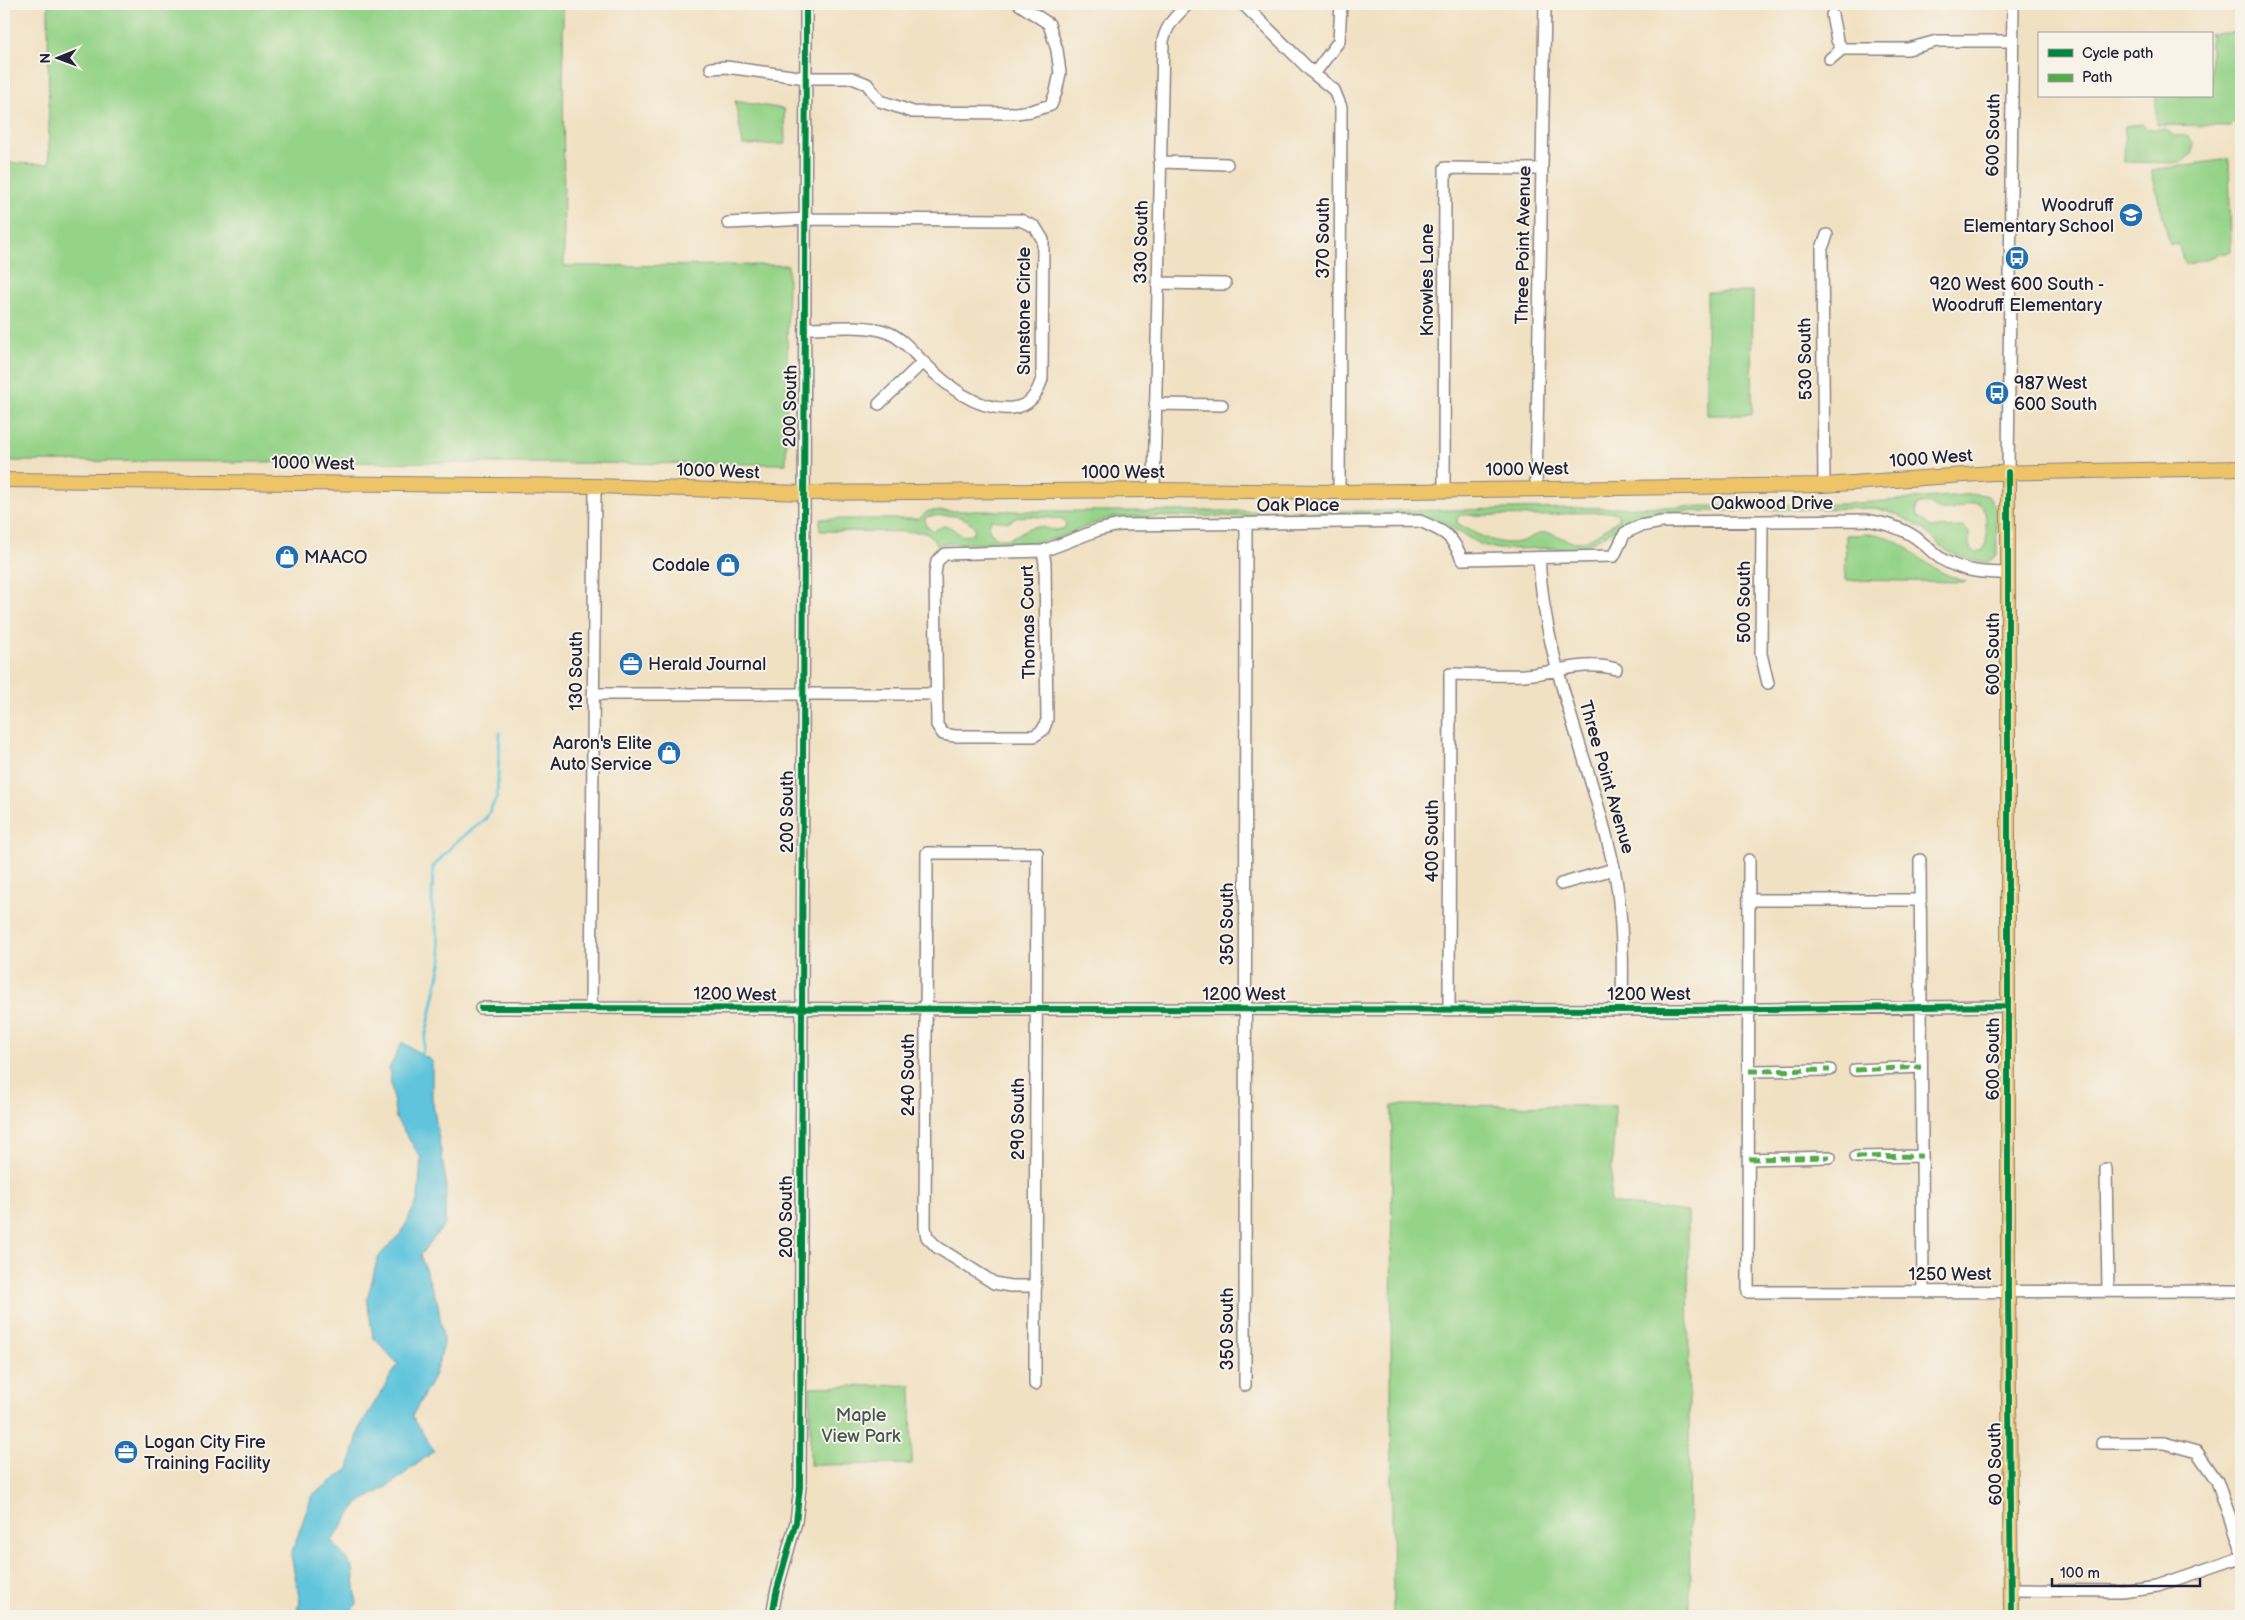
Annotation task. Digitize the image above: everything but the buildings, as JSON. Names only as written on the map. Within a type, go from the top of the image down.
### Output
[{"type":"main road","name":"1000 West","points":[[4,480],[595,486],[804,493],[1154,490],[1339,492],[1536,487],[1824,485],[2008,472],[2241,468]]},
{"type":"main road","name":"600 South","points":[[2008,472],[2008,1291],[2011,1616]]},
{"type":"street","name":"200 South","points":[[772,1616],[776,1593],[796,1522],[800,1487],[804,493],[807,328],[806,4]]},
{"type":"street","points":[[711,68],[726,67],[806,78],[852,78],[867,84],[880,100],[913,112],[1016,113],[1038,109],[1051,104],[1056,92],[1060,73],[1057,50],[1049,24],[1019,4]]},
{"type":"street","name":"330 South","points":[[1154,490],[1162,41],[1171,20],[1188,4]]},
{"type":"street","name":"370 South","points":[[1243,4],[1314,74],[1334,90],[1341,107],[1339,492]]},
{"type":"street","points":[[1314,74],[1339,41],[1341,4]]},
{"type":"street","name":"Three Point Avenue","points":[[1536,487],[1545,4]]},
{"type":"street","name":"600 South","points":[[2008,472],[2013,4]]},
{"type":"street","points":[[1832,15],[1837,40],[1842,49]]},
{"type":"street","points":[[1830,59],[1842,49],[1908,49],[1937,41],[2013,42]]},
{"type":"street","points":[[1160,162],[1227,164]]},
{"type":"street","name":"Knowles Lane","points":[[1444,489],[1445,168],[1542,169]]},
{"type":"street","name":"Sunstone Circle","points":[[728,224],[806,219],[1020,220],[1035,227],[1043,240],[1042,380],[1036,396],[1022,407],[986,406],[965,397],[946,383],[905,343],[887,332],[867,329],[807,328]]},
{"type":"street","name":"530 South","points":[[1824,485],[1822,248],[1827,235]]},
{"type":"street","points":[[1158,283],[1225,284]]},
{"type":"street","points":[[879,404],[923,362]]},
{"type":"street","points":[[1155,404],[1222,405]]},
{"type":"street","name":"130 South","points":[[591,1007],[595,486]]},
{"type":"street","name":"Oakwood Drive","points":[[1540,558],[1614,556],[1625,533],[1640,526],[1662,522],[1866,520],[1884,523],[1902,530],[1920,540],[1933,553],[1963,569],[1981,573],[2008,573]]},
{"type":"street","name":"Oak Place","points":[[1043,551],[1098,530],[1120,525],[1420,521],[1444,532],[1455,542],[1462,559],[1485,557],[1540,558]]},
{"type":"street","name":"500 South","points":[[1762,521],[1761,654],[1768,683]]},
{"type":"street","name":"350 South","points":[[1245,1385],[1246,523]]},
{"type":"street","name":"Thomas Court","points":[[1043,551],[1045,563],[1047,720],[1043,730],[1034,736],[955,736],[943,734],[937,725],[936,694],[935,574],[937,561],[945,554],[1043,551]]},
{"type":"street","name":"Three Point Avenue","points":[[1540,558],[1546,621],[1614,869],[1622,931],[1622,1009]]},
{"type":"street","points":[[1558,669],[1600,665],[1616,669]]},
{"type":"street","name":"400 South","points":[[1449,1009],[1450,674],[1525,675],[1558,669]]},
{"type":"street","points":[[593,694],[803,696],[936,694]]},
{"type":"street","name":"240 South","points":[[1036,1286],[1010,1286],[994,1283],[937,1247],[927,1237],[925,1217],[925,1009],[927,854],[1037,853]]},
{"type":"street","name":"290 South","points":[[1035,1384],[1037,853]]},
{"type":"street","points":[[1749,860],[1749,1159],[1830,1157]]},
{"type":"street","points":[[1920,860],[1923,1292]]},
{"type":"street","points":[[1561,884],[1614,869]]},
{"type":"street","points":[[1749,900],[1920,900]]},
{"type":"street","name":"1200 West","points":[[481,1008],[1749,1009],[2008,1006]]},
{"type":"street","points":[[1855,1070],[1921,1068]]},
{"type":"street","points":[[1749,1071],[1830,1070]]},
{"type":"street","points":[[1856,1157],[1922,1156]]},
{"type":"street","name":"1250 West","points":[[1749,1159],[1748,1292],[2108,1290],[2241,1292]]},
{"type":"street","points":[[2106,1169],[2108,1290]]},
{"type":"street","points":[[2102,1443],[2164,1443],[2198,1452],[2217,1481],[2241,1550]]},
{"type":"street","points":[[2011,1590],[2122,1591],[2157,1586],[2241,1557]]},
{"type":"green space","points":[[48,4],[563,4],[564,266],[788,265],[786,464],[4,461],[4,163],[49,164]]},
{"type":"green space","points":[[2241,32],[2240,119],[2230,126],[2156,125],[2156,98],[2212,98],[2212,34]]},
{"type":"green space","points":[[735,101],[784,109],[785,144],[743,145]]},
{"type":"green space","points":[[2142,124],[2147,129],[2166,129],[2174,136],[2187,135],[2194,143],[2192,154],[2180,163],[2124,162],[2125,126]]},
{"type":"green space","points":[[2229,159],[2231,251],[2185,265],[2178,244],[2170,244],[2151,170]]},
{"type":"green space","points":[[1707,292],[1753,292],[1752,415],[1707,415]]},
{"type":"green space","points":[[1978,494],[1988,496],[1996,508],[1997,555],[1988,562],[1977,562],[1948,552],[1923,529],[1899,515],[1875,508],[1655,512],[1637,516],[1593,542],[1575,548],[1498,549],[1479,544],[1447,525],[1428,517],[1408,515],[1115,517],[1049,540],[1011,544],[945,543],[937,545],[927,532],[820,531],[820,519],[919,519],[928,511],[1383,511],[1844,504]],"holes":[[[1929,503],[1937,509],[1943,510],[1950,510],[1971,503],[1981,505],[1985,512],[1986,523],[1986,540],[1983,550],[1977,552],[1971,550],[1969,533],[1964,527],[1932,528],[1917,516],[1916,507],[1920,504]],[[1615,512],[1618,515],[1618,520],[1595,536],[1575,542],[1554,534],[1544,533],[1519,542],[1503,543],[1486,538],[1457,523],[1460,515],[1542,516]],[[929,516],[960,517],[966,519],[975,528],[973,534],[967,536],[959,534],[948,526],[933,531],[925,525],[925,518]],[[1018,517],[1063,519],[1066,523],[1065,528],[1053,530],[1043,527],[1029,528],[1014,536],[1003,539],[998,538],[989,531],[991,520],[1009,522]]]},
{"type":"green space","points":[[1875,534],[1892,539],[1938,570],[1966,582],[1845,580],[1846,535]]},
{"type":"green space","points":[[1392,1105],[1615,1106],[1610,1203],[1688,1212],[1690,1616],[1393,1616],[1391,1388]]},
{"type":"green space","name":"Maple View Park","points":[[911,1385],[912,1464],[810,1465],[810,1387]]},
{"type":"water","points":[[402,1042],[432,1061],[432,1098],[446,1182],[445,1224],[420,1255],[438,1304],[444,1345],[433,1379],[412,1416],[434,1451],[387,1487],[357,1504],[332,1541],[353,1568],[357,1604],[345,1616],[294,1616],[300,1602],[291,1555],[312,1495],[349,1469],[360,1427],[398,1364],[373,1337],[367,1300],[378,1257],[402,1232],[418,1199],[421,1158],[396,1119],[389,1069]]},
{"type":"waterway","points":[[421,1058],[442,959],[432,906],[433,867],[455,843],[486,818],[497,797],[500,733]]},
{"type":"marked path","points":[[1855,1070],[1921,1067]]},
{"type":"marked path","points":[[1749,1071],[1830,1070]]},
{"type":"marked path","points":[[1856,1157],[1922,1156]]},
{"type":"marked path","points":[[1749,1159],[1830,1157]]},
{"type":"cycle path","points":[[772,1616],[776,1593],[796,1522],[800,1487],[806,4]]},
{"type":"cycle path","points":[[2008,472],[2008,1291],[2011,1616]]},
{"type":"cycle path","points":[[481,1008],[1678,1010],[2008,1006]]},
{"type":"place","name":"Woodruff Elementary School","points":[[2131,215]]},
{"type":"place","name":"920 West 600 South - Woodruff Elementary","points":[[2017,258]]},
{"type":"place","name":"987 West 600 South","points":[[1997,393]]},
{"type":"place","name":"MAACO","points":[[287,557]]},
{"type":"place","name":"Codale","points":[[728,565]]},
{"type":"place","name":"Herald Journal","points":[[631,664]]},
{"type":"place","name":"Aaron's Elite Auto Service","points":[[669,753]]},
{"type":"place","name":"Logan City Fire Training Facility","points":[[126,1452]]}]
